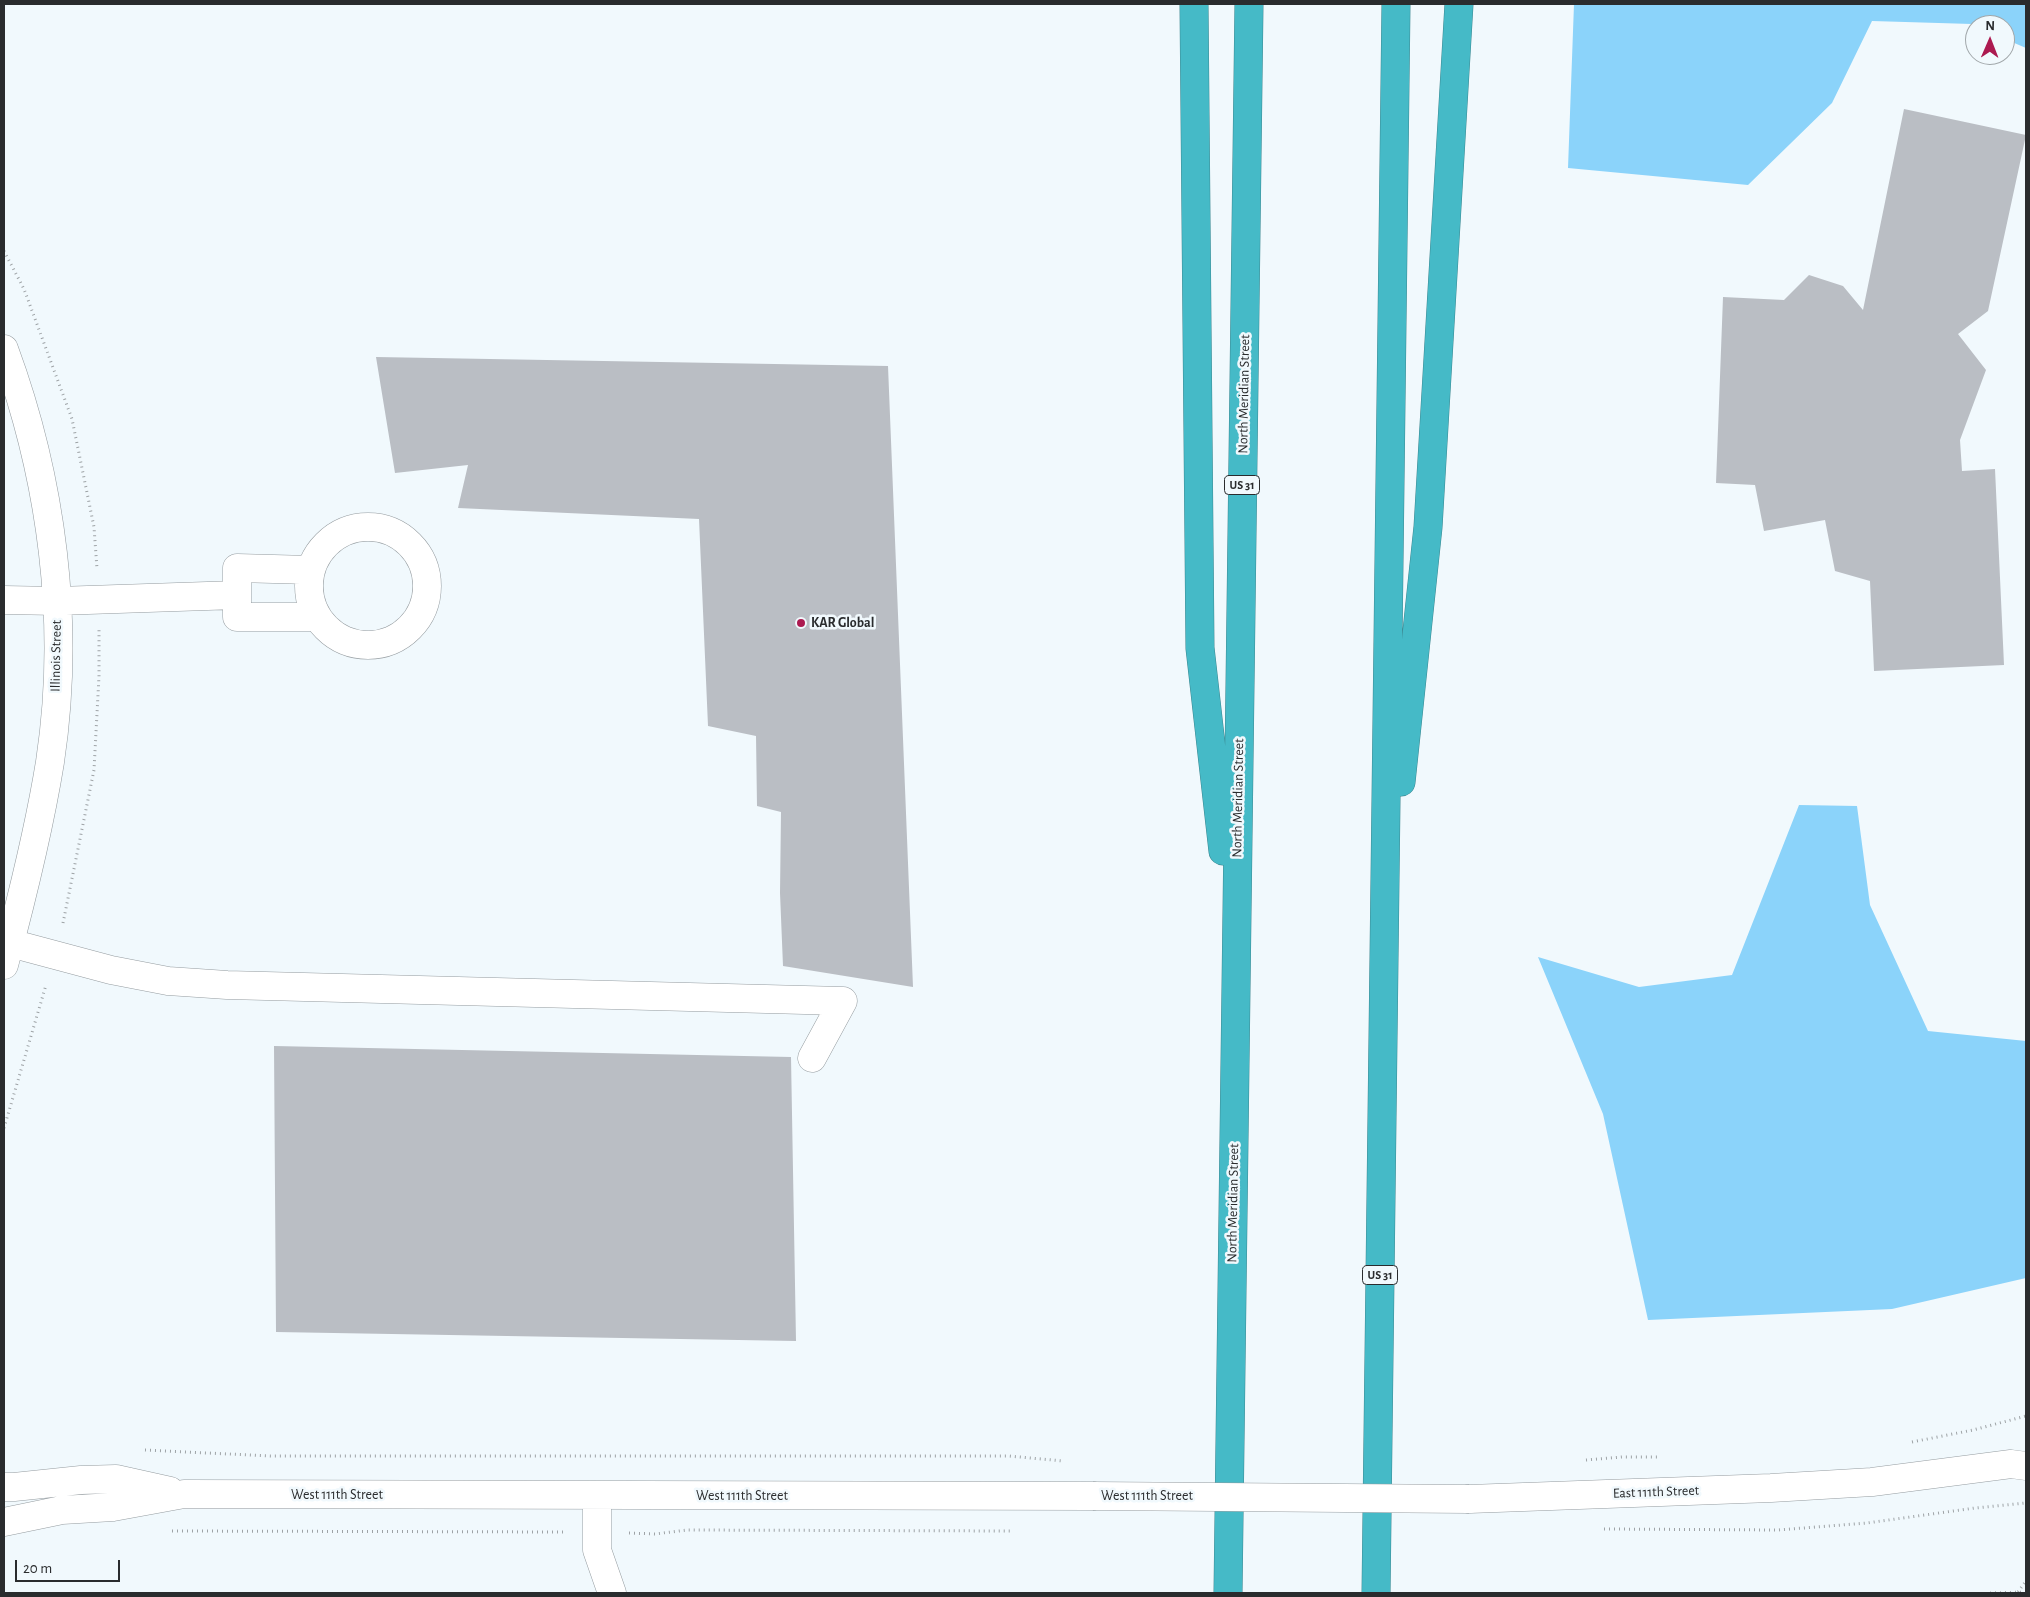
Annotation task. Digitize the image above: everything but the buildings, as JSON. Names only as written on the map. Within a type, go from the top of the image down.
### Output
[{"type":"highway","points":[[1194,4],[1200,648],[1236,967]]},
{"type":"highway","name":"North Meridian Street","points":[[1228,1593],[1249,4]]},
{"type":"highway","name":"US 31","points":[[1376,1593],[1396,4]]},
{"type":"highway","points":[[1383,958],[1428,527],[1459,4]]},
{"type":"street","name":"Illinois Street","points":[[4,348],[24,412],[35,456],[53,554],[58,601],[57,680],[50,760],[40,818],[7,954]]},
{"type":"street","points":[[366,526],[385,529],[402,536],[415,550],[424,566],[427,585],[425,604],[416,620],[403,634],[386,642],[367,645],[348,642],[332,633],[316,617],[309,598],[310,570],[318,553],[331,539],[347,530],[366,526]]},
{"type":"street","points":[[4,600],[58,601],[237,593],[310,570]]},
{"type":"street","points":[[237,593],[316,617]]},
{"type":"street","points":[[7,954],[178,982],[227,985],[843,1001],[812,1058]]},
{"type":"street","name":"East 111th Street","points":[[1299,1496],[1469,1499],[1771,1488],[1872,1482],[2021,1463]]},
{"type":"street","name":"West 111th Street","points":[[4,1487],[116,1479],[184,1494]]},
{"type":"street","name":"West 111th Street","points":[[4,1522],[62,1510],[113,1507],[184,1494],[1299,1496]]},
{"type":"street","points":[[597,1496],[597,1550],[612,1593]]},
{"type":"path","points":[[1910,1442],[1973,1430],[2026,1416]]},
{"type":"path","points":[[190,1451],[270,1456],[432,1457],[1009,1456],[1064,1461]]},
{"type":"path","points":[[1583,1460],[1622,1457],[1668,1458]]},
{"type":"path","points":[[1598,1529],[1778,1530],[1867,1523],[2026,1502]]},
{"type":"path","points":[[169,1531],[539,1531]]},
{"type":"path","points":[[2018,1592],[2026,1581]]},
{"type":"path","points":[[1990,1593],[2026,1592]]},
{"type":"shaded area","points":[[1574,4],[2026,4],[2026,48],[2015,43],[2015,15],[1965,15],[1965,24],[1872,21],[1832,103],[1748,185],[1568,168]]},
{"type":"shaded area","points":[[1799,805],[1857,806],[1870,905],[1928,1031],[2026,1041],[2026,1278],[1892,1309],[1648,1320],[1603,1114],[1538,957],[1639,987],[1732,975]]},
{"type":"place","name":"KAR Global","points":[[801,623]]}]
